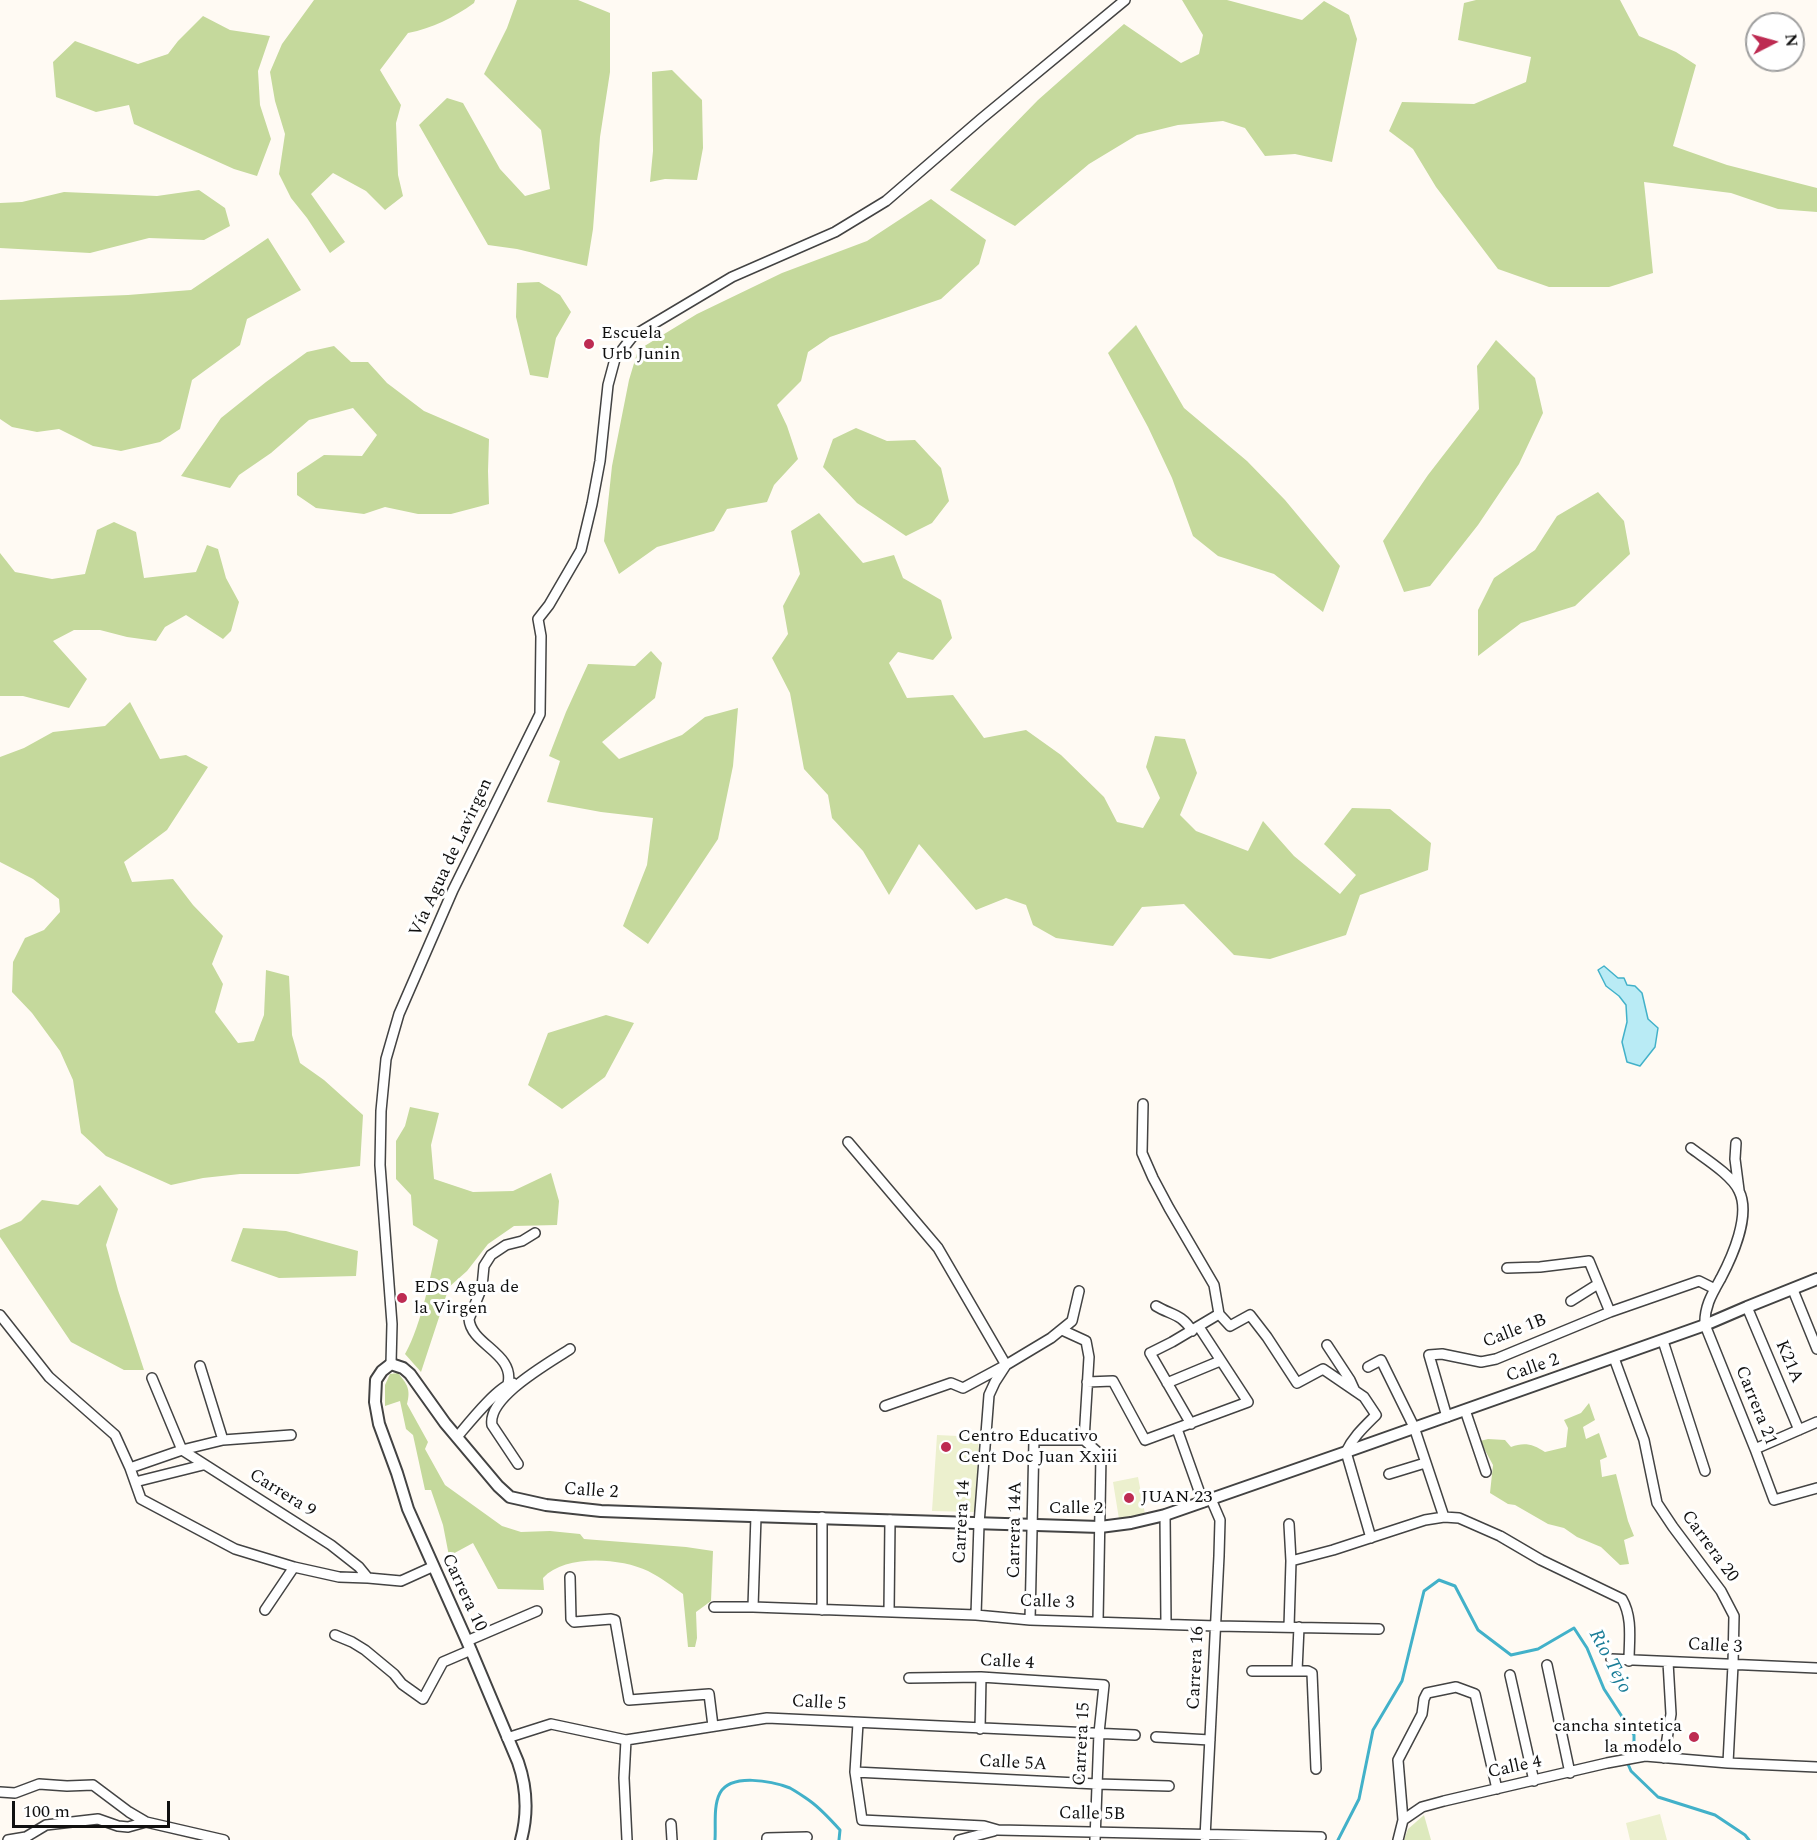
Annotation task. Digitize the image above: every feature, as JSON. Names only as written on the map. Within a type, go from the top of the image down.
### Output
[{"type":"street","name":"Vía Agua de Lavirgen","points":[[391,1364],[392,1324],[380,1164],[381,1111],[386,1059],[399,1014],[453,890],[540,714],[541,636],[538,619],[549,605],[580,550],[600,461],[608,385],[615,359],[633,336],[732,277],[835,232],[886,201],[1125,0]]},
{"type":"street","points":[[1143,1104],[1142,1153],[1152,1178],[1214,1285],[1219,1314],[1230,1326],[1250,1316],[1267,1337],[1297,1383],[1323,1369],[1364,1397],[1376,1415],[1356,1434],[1346,1452],[1371,1538]]},
{"type":"street","points":[[848,1142],[938,1248],[1006,1365],[963,1388],[951,1383],[885,1406]]},
{"type":"street","points":[[1705,1325],[1704,1313],[1729,1264],[1741,1225],[1743,1209],[1735,1159],[1736,1143]]},
{"type":"street","points":[[1690,1148],[1722,1171],[1739,1190]]},
{"type":"street","points":[[508,1384],[510,1377],[501,1358],[473,1331],[469,1319],[482,1287],[484,1266],[491,1255],[506,1245],[522,1241],[535,1233]]},
{"type":"street","points":[[1507,1268],[1540,1267],[1588,1261],[1610,1312],[1699,1281],[1715,1289]]},
{"type":"street","name":"Calle 2","points":[[391,1364],[403,1368],[410,1374],[445,1423],[510,1497],[546,1505],[601,1511],[1100,1527],[1165,1515],[1663,1341],[1817,1279]]},
{"type":"street","points":[[1571,1301],[1598,1284]]},
{"type":"street","points":[[1793,1290],[1817,1349]]},
{"type":"street","name":"Carrera 14","points":[[976,1615],[979,1524],[988,1395],[1006,1365],[1062,1330],[1072,1321],[1079,1291]]},
{"type":"street","points":[[1087,1382],[1113,1381],[1145,1440],[1248,1402],[1196,1329],[1177,1315],[1156,1306]]},
{"type":"street","name":"K21A","points":[[1747,1306],[1798,1430]]},
{"type":"street","name":"Calle 1B","points":[[1447,1417],[1429,1355],[1442,1354],[1481,1362],[1496,1359],[1610,1312]]},
{"type":"street","points":[[1191,1424],[1150,1353],[1219,1314]]},
{"type":"street","points":[[0,1316],[49,1377],[115,1435],[141,1499],[234,1549],[294,1567],[339,1577],[401,1581],[432,1567]]},
{"type":"street","name":"Carrera 21","points":[[1705,1325],[1774,1500],[1817,1488]]},
{"type":"street","points":[[1062,1330],[1086,1341],[1089,1357],[1084,1440],[1101,1455],[1098,1621]]},
{"type":"street","points":[[1663,1341],[1705,1471]]},
{"type":"street","points":[[1327,1345],[1356,1393]]},
{"type":"street","points":[[518,1464],[492,1425],[491,1418],[498,1404],[521,1382],[570,1349]]},
{"type":"street","name":"Carrera 20","points":[[1614,1358],[1644,1440],[1657,1503],[1721,1591],[1734,1616],[1728,1763]]},
{"type":"street","points":[[1368,1367],[1381,1360],[1414,1427],[1444,1517]]},
{"type":"street","points":[[1167,1383],[1220,1361]]},
{"type":"street","name":"Carrera 10","points":[[391,1364],[376,1380],[375,1402],[379,1424],[408,1509],[469,1646],[523,1776],[526,1801],[525,1826],[521,1840]]},
{"type":"street","points":[[200,1366],[223,1440]]},
{"type":"street","points":[[152,1378],[182,1450]]},
{"type":"street","points":[[457,1437],[489,1400],[508,1384],[521,1382]]},
{"type":"street","points":[[1465,1410],[1486,1472]]},
{"type":"street","points":[[1755,1449],[1817,1422]]},
{"type":"street","name":"Carrera 16","points":[[1177,1430],[1207,1500],[1220,1520],[1205,1837]]},
{"type":"street","points":[[130,1468],[182,1450],[223,1440],[291,1435]]},
{"type":"street","name":"Carrera 14A","points":[[1030,1620],[1034,1440],[1084,1440]]},
{"type":"street","name":"Carrera 9","points":[[182,1450],[331,1545],[368,1578]]},
{"type":"street","points":[[1389,1474],[1425,1463]]},
{"type":"street","points":[[135,1482],[203,1465]]},
{"type":"street","points":[[1165,1515],[1166,1623]]},
{"type":"street","points":[[753,1607],[756,1516]]},
{"type":"street","points":[[822,1517],[822,1610]]},
{"type":"street","points":[[1291,1561],[1425,1520],[1444,1517],[1459,1518],[1622,1599],[1630,1619],[1629,1661]]},
{"type":"street","points":[[889,1612],[890,1520]]},
{"type":"street","points":[[1288,1627],[1291,1561],[1289,1524]]},
{"type":"street","points":[[265,1610],[294,1567]]},
{"type":"street","points":[[570,1577],[574,1622],[615,1620],[628,1700],[709,1694],[713,1726]]},
{"type":"street","name":"Calle 3","points":[[714,1607],[976,1615],[1030,1620],[1378,1629]]},
{"type":"street","points":[[335,1635],[365,1650],[394,1674],[402,1684],[423,1699],[443,1662],[537,1611]]},
{"type":"street","points":[[1298,1671],[1299,1627]]},
{"type":"street","name":"Calle 3","points":[[1611,1659],[1817,1668]]},
{"type":"street","points":[[1664,1758],[1671,1714],[1668,1662]]},
{"type":"street","points":[[1547,1665],[1570,1773]]},
{"type":"street","points":[[1252,1671],[1308,1671],[1312,1673],[1316,1769]]},
{"type":"street","points":[[1510,1675],[1534,1781]]},
{"type":"street","points":[[980,1729],[981,1677]]},
{"type":"street","name":"Calle 4","points":[[909,1678],[981,1677],[1104,1685]]},
{"type":"street","name":"Carrera 15","points":[[1095,1836],[1099,1733],[1104,1685]]},
{"type":"street","points":[[1398,1840],[1403,1820],[1398,1760],[1422,1714],[1427,1694],[1456,1687],[1475,1695],[1497,1789]]},
{"type":"street","name":"Calle 5","points":[[507,1738],[551,1724],[626,1740],[767,1718],[1135,1735]]},
{"type":"street","points":[[855,1772],[858,1723]]},
{"type":"street","points":[[1155,1737],[1210,1740]]},
{"type":"street","points":[[626,1740],[624,1778],[626,1839]]},
{"type":"street","name":"Calle 4","points":[[1403,1820],[1422,1807],[1645,1756],[1817,1767]]},
{"type":"street","name":"Calle 5A","points":[[855,1772],[1169,1786]]},
{"type":"street","name":"Calle 5B","points":[[855,1772],[862,1820],[984,1826],[998,1830],[1095,1836],[1321,1837]]},
{"type":"street","points":[[0,1792],[15,1793],[39,1784],[93,1785],[146,1822],[224,1840]]},
{"type":"street","points":[[8,1840],[26,1837],[46,1825],[98,1819],[128,1827],[146,1822]]},
{"type":"street","points":[[670,1824],[672,1840]]},
{"type":"street","points":[[959,1840],[998,1830]]},
{"type":"street","points":[[187,1840],[201,1836]]},
{"type":"street","points":[[766,1840],[767,1838],[807,1837]]},
{"type":"green space","points":[[314,0],[475,0],[474,3],[442,22],[408,33],[380,70],[401,105],[396,123],[398,175],[403,196],[385,210],[366,191],[333,173],[311,194],[345,242],[330,253],[291,198],[279,174],[285,134],[275,101],[270,72],[282,44]]},
{"type":"green space","points":[[517,0],[578,0],[610,13],[610,72],[600,137],[593,229],[587,266],[517,249],[488,245],[419,125],[447,98],[463,103],[500,169],[525,196],[550,189],[541,130],[484,74],[507,28]]},
{"type":"green space","points":[[1182,0],[1227,0],[1302,20],[1324,1],[1349,15],[1357,39],[1332,162],[1295,154],[1265,156],[1245,128],[1223,121],[1178,125],[1137,135],[1089,164],[1015,226],[950,190],[1038,100],[1124,24],[1181,63],[1199,54],[1203,35]]},
{"type":"green space","points":[[1476,0],[1620,0],[1639,36],[1676,52],[1696,65],[1673,146],[1727,165],[1817,188],[1817,212],[1778,209],[1731,193],[1644,182],[1653,273],[1609,287],[1549,287],[1498,269],[1436,187],[1413,149],[1389,131],[1402,102],[1474,104],[1526,82],[1531,57],[1458,40],[1464,3]]},
{"type":"green space","points":[[203,16],[230,30],[270,36],[258,71],[260,105],[271,139],[257,176],[234,169],[134,124],[129,105],[96,112],[56,97],[53,62],[75,41],[138,64],[168,54]]},
{"type":"green space","points":[[672,70],[702,100],[703,148],[697,180],[665,179],[650,182],[653,151],[652,72]]},
{"type":"green space","points":[[199,190],[225,208],[230,226],[204,240],[149,238],[90,253],[0,248],[0,203],[22,202],[64,192],[157,196]]},
{"type":"green space","points":[[931,199],[986,240],[979,264],[941,299],[830,337],[808,352],[801,381],[777,405],[798,459],[774,485],[767,502],[727,509],[714,531],[657,547],[619,574],[604,541],[612,466],[629,380],[638,350],[697,314],[782,273],[867,241]]},
{"type":"green space","points":[[268,238],[301,290],[247,319],[240,345],[192,380],[180,429],[160,442],[121,451],[93,446],[59,429],[37,432],[12,427],[0,419],[0,300],[191,290]]},
{"type":"green space","points":[[539,282],[560,295],[571,312],[556,338],[548,378],[530,375],[516,317],[517,283]]},
{"type":"green space","points":[[1136,325],[1184,408],[1247,461],[1285,500],[1340,566],[1323,612],[1274,574],[1218,556],[1193,536],[1172,478],[1148,427],[1108,353]]},
{"type":"green space","points":[[1496,340],[1535,378],[1543,413],[1519,464],[1478,525],[1430,586],[1404,592],[1383,541],[1428,475],[1479,409],[1477,366]]},
{"type":"green space","points":[[334,346],[351,362],[368,362],[387,383],[424,411],[489,439],[489,504],[451,514],[418,514],[385,507],[364,514],[316,508],[297,495],[297,473],[324,455],[362,456],[377,435],[353,408],[309,420],[271,453],[239,475],[230,488],[181,476],[221,418],[307,352]]},
{"type":"green space","points":[[856,428],[887,441],[915,440],[941,468],[949,501],[932,523],[906,536],[857,503],[823,467],[833,439]]},
{"type":"green space","points":[[1598,492],[1624,521],[1630,554],[1575,606],[1521,623],[1478,656],[1478,610],[1494,578],[1535,550],[1557,516]]},
{"type":"green space","points":[[819,513],[863,563],[894,555],[903,578],[941,600],[952,638],[933,660],[898,652],[889,663],[907,698],[953,695],[984,738],[1026,730],[1061,755],[1104,797],[1117,822],[1143,828],[1160,798],[1146,767],[1155,736],[1185,739],[1197,773],[1180,815],[1196,831],[1248,851],[1263,821],[1294,856],[1340,894],[1356,875],[1324,844],[1352,808],[1390,809],[1431,843],[1428,870],[1360,895],[1346,935],[1270,959],[1234,955],[1184,904],[1142,907],[1113,946],[1056,938],[1033,925],[1026,905],[1006,898],[976,910],[919,844],[889,895],[863,851],[832,818],[828,795],[804,769],[790,693],[772,658],[788,634],[783,606],[800,574],[791,531]]},
{"type":"green space","points":[[114,522],[136,532],[144,578],[196,572],[207,545],[218,549],[226,578],[239,602],[231,631],[223,639],[186,615],[165,627],[156,641],[100,630],[74,630],[53,641],[87,679],[69,708],[23,696],[0,696],[0,553],[15,572],[52,579],[85,574],[97,530]]},
{"type":"green space","points":[[651,651],[662,663],[655,698],[602,742],[619,759],[682,735],[705,717],[738,708],[733,766],[718,839],[648,944],[623,926],[647,865],[653,818],[601,812],[547,802],[560,761],[549,756],[588,664],[635,666]]},
{"type":"green space","points":[[130,702],[160,759],[186,755],[208,767],[167,830],[124,862],[132,882],[173,879],[193,905],[223,936],[212,964],[223,984],[215,1012],[238,1043],[254,1041],[264,1015],[266,970],[289,976],[292,1035],[300,1063],[324,1080],[363,1115],[360,1166],[298,1174],[240,1174],[203,1178],[171,1185],[106,1156],[81,1133],[73,1080],[60,1051],[32,1013],[12,992],[13,962],[25,938],[44,930],[60,912],[59,899],[33,879],[0,862],[0,757],[24,748],[53,732],[105,726]]},
{"type":"green space","points":[[606,1015],[634,1023],[605,1077],[562,1109],[528,1085],[548,1033]]},
{"type":"green space","points":[[410,1107],[439,1113],[431,1145],[434,1179],[473,1192],[513,1191],[551,1173],[559,1201],[557,1225],[514,1226],[488,1244],[467,1271],[449,1287],[421,1372],[405,1354],[421,1314],[438,1240],[413,1225],[411,1195],[396,1179],[396,1141],[405,1126]]},
{"type":"green space","points":[[100,1185],[118,1209],[106,1245],[144,1370],[124,1370],[71,1342],[0,1237],[0,1230],[21,1221],[42,1200],[78,1205]]},
{"type":"green space","points":[[243,1228],[286,1231],[358,1251],[356,1276],[279,1278],[231,1261]]},
{"type":"green space","points":[[398,1373],[407,1387],[409,1394],[407,1404],[428,1442],[425,1449],[445,1485],[502,1526],[521,1532],[550,1531],[580,1534],[584,1539],[713,1551],[711,1601],[696,1612],[695,1647],[688,1647],[683,1594],[648,1571],[608,1561],[579,1562],[553,1570],[543,1578],[544,1590],[498,1589],[473,1543],[449,1556],[443,1525],[431,1490],[425,1490],[413,1435],[406,1429],[400,1401],[385,1406],[385,1385],[390,1374]]},
{"type":"green space","points":[[1589,1403],[1595,1420],[1583,1427],[1586,1439],[1599,1433],[1607,1457],[1600,1460],[1602,1477],[1616,1474],[1634,1536],[1624,1540],[1629,1564],[1620,1565],[1601,1547],[1577,1537],[1564,1528],[1548,1524],[1490,1493],[1493,1465],[1480,1441],[1505,1440],[1511,1447],[1528,1445],[1545,1452],[1566,1447],[1568,1428],[1564,1420],[1581,1413]]},
{"type":"green space","points":[[937,1435],[979,1437],[975,1512],[932,1511]]},
{"type":"green space","name":"JUAN 23","points":[[1138,1477],[1145,1514],[1119,1519],[1113,1482]]},
{"type":"green space","points":[[1660,1814],[1667,1840],[1630,1840],[1626,1823]]},
{"type":"green space","points":[[1424,1815],[1431,1840],[1404,1840],[1408,1829]]},
{"type":"water","points":[[1604,966],[1618,978],[1624,978],[1627,985],[1635,986],[1642,993],[1648,1019],[1658,1028],[1655,1047],[1640,1066],[1627,1062],[1622,1042],[1627,1022],[1626,1005],[1606,986],[1598,970]]},
{"type":"waterway","name":"Rio Tejo","points":[[1338,1840],[1359,1799],[1373,1730],[1402,1681],[1424,1591],[1439,1580],[1455,1586],[1478,1630],[1511,1655],[1538,1649],[1574,1628],[1587,1648],[1604,1689],[1634,1735],[1634,1741],[1624,1755],[1631,1771],[1658,1797],[1715,1815],[1749,1840]]},
{"type":"waterway","name":"Rio Tejo","points":[[715,1840],[716,1810],[720,1793],[733,1783],[752,1780],[790,1788],[810,1801],[840,1830],[839,1840]]},
{"type":"place","name":"Escuela Urb Junin","points":[[589,344]]},
{"type":"place","name":"EDS Agua de la Virgen","points":[[402,1298]]},
{"type":"place","name":"Centro Educativo Cent Doc Juan Xxiii","points":[[946,1447]]},
{"type":"place","name":"JUAN 23","points":[[1129,1498]]},
{"type":"place","name":"cancha sintetica la modelo","points":[[1694,1737]]}]
